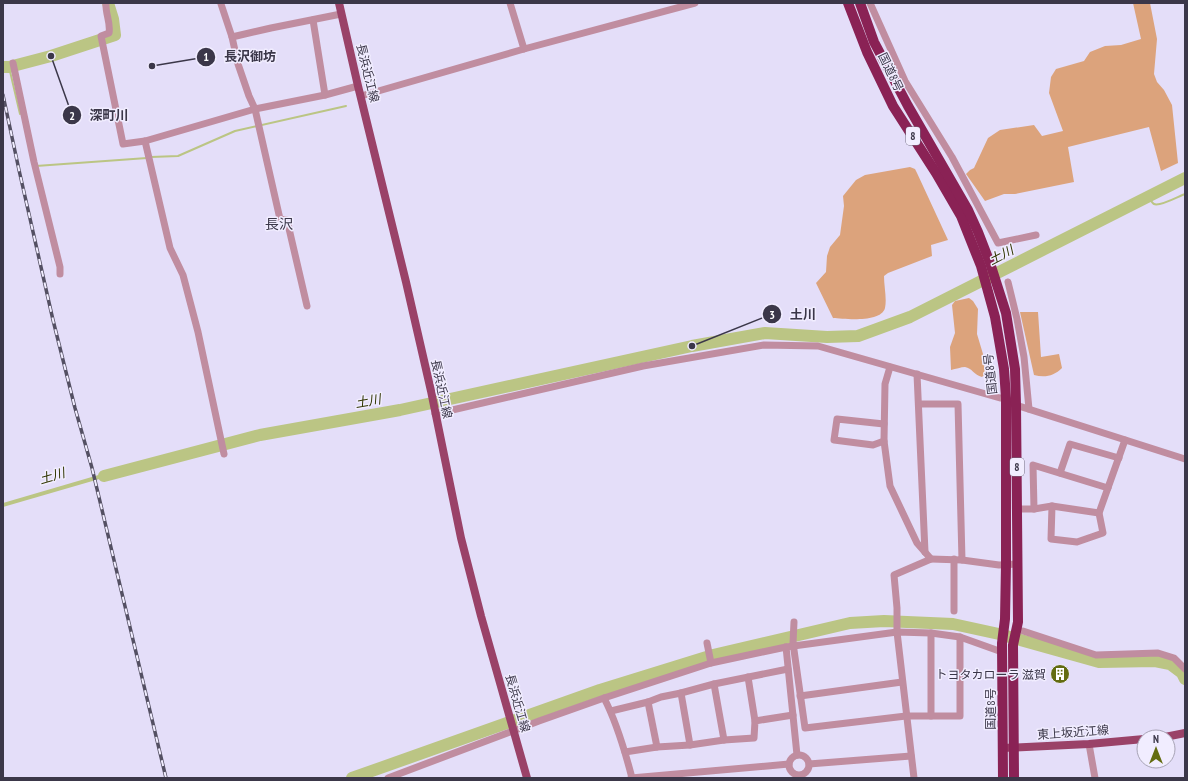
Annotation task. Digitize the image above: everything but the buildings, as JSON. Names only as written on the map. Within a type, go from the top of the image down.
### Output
[{"type":"highway","name":"国道8号","points":[[848,3],[867,52],[893,106],[936,173],[961,216],[986,265],[1006,313],[1015,369],[1018,509],[1020,626],[1013,645],[1014,778]]},
{"type":"highway","name":"国道8号","points":[[860,3],[874,42],[908,106],[968,210],[978,232],[986,265],[1004,369],[1006,398],[1006,565],[1005,619],[1002,648],[1003,778]]},
{"type":"main road","name":"長浜近江線","points":[[339,3],[431,391],[461,538],[481,616],[527,778]]},
{"type":"main road","name":"東上坂近江線","points":[[1003,748],[1089,744],[1136,740]]},
{"type":"street","points":[[106,3],[105,8],[110,28],[109,33],[101,36],[123,144],[145,141],[255,109],[325,95],[358,86]]},
{"type":"street","points":[[510,3],[524,49]]},
{"type":"street","points":[[361,96],[524,49],[695,3]]},
{"type":"street","points":[[870,3],[905,81],[952,157],[998,243],[1036,235]]},
{"type":"street","points":[[221,4],[232,37],[238,64],[255,109],[280,219],[286,220],[307,306]]},
{"type":"street","points":[[232,37],[341,14]]},
{"type":"street","points":[[313,20],[325,95]]},
{"type":"street","points":[[13,63],[34,162],[60,267],[60,274]]},
{"type":"street","points":[[145,141],[170,248],[183,275],[198,332],[224,454]]},
{"type":"street","points":[[1008,282],[1024,357],[1029,409]]},
{"type":"street","points":[[435,412],[643,366],[764,344],[818,346],[1000,398],[1006,398]]},
{"type":"street","points":[[890,367],[885,384],[884,424],[884,441],[890,486],[917,543],[931,559]]},
{"type":"street","points":[[917,374],[925,552]]},
{"type":"street","points":[[919,404],[958,404],[962,560]]},
{"type":"street","points":[[1016,404],[1185,459]]},
{"type":"street","points":[[884,424],[837,419],[834,440],[873,445],[884,441]]},
{"type":"street","points":[[1052,506],[1051,539],[1077,542],[1103,533],[1099,513],[1125,440]]},
{"type":"street","points":[[1060,473],[1070,444],[1119,458]]},
{"type":"street","points":[[1034,509],[1033,465],[1108,488]]},
{"type":"street","points":[[1018,509],[1034,509],[1052,506],[1099,513]]},
{"type":"street","points":[[914,778],[902,682],[894,575],[931,559],[954,559],[1006,565],[1018,564]]},
{"type":"street","points":[[954,559],[954,611]]},
{"type":"street","points":[[793,623],[788,669],[797,756]]},
{"type":"street","points":[[1020,626],[1096,655],[1158,653],[1174,658],[1185,669]]},
{"type":"street","points":[[388,778],[604,698],[711,663],[791,645],[897,630],[960,637],[1002,648]]},
{"type":"street","points":[[930,633],[930,716]]},
{"type":"street","points":[[791,645],[805,728],[906,716],[960,716],[960,637]]},
{"type":"street","points":[[707,643],[711,663]]},
{"type":"street","points":[[611,711],[714,684],[788,669]]},
{"type":"street","points":[[625,752],[657,747],[754,738],[755,721],[748,677]]},
{"type":"street","points":[[800,696],[902,682]]},
{"type":"street","points":[[714,684],[724,740]]},
{"type":"street","points":[[681,693],[690,745]]},
{"type":"street","points":[[604,698],[611,711],[625,752],[631,778],[789,764]]},
{"type":"street","points":[[648,702],[657,747]]},
{"type":"street","points":[[755,721],[792,715]]},
{"type":"street","points":[[1089,744],[1095,778]]},
{"type":"street","points":[[797,756],[803,756],[809,764],[807,770],[800,776],[792,772],[789,767],[792,758],[797,756]]},
{"type":"street","points":[[809,764],[912,756]]},
{"type":"shaded area","points":[[1133,3],[1150,3],[1157,39],[1154,74],[1157,82],[1164,90],[1172,105],[1178,163],[1161,171],[1149,127],[1068,147],[1074,182],[1015,194],[1004,194],[985,201],[966,174],[974,168],[988,138],[1000,130],[1034,125],[1042,136],[1063,131],[1049,93],[1051,77],[1056,69],[1084,61],[1090,52],[1105,46],[1121,45],[1141,39]]},
{"type":"shaded area","points":[[910,167],[915,169],[948,240],[931,245],[932,256],[888,273],[884,276],[886,304],[882,313],[877,316],[862,319],[833,318],[816,283],[826,272],[827,256],[830,247],[840,235],[844,206],[843,196],[856,180],[865,175]]},
{"type":"shaded area","points":[[969,298],[978,309],[977,334],[983,354],[985,374],[982,377],[965,367],[951,370],[950,347],[955,333],[952,305],[955,301]]},
{"type":"shaded area","points":[[1020,312],[1038,312],[1041,357],[1059,354],[1062,368],[1053,375],[1034,375]]},
{"type":"shaded area","points":[[119,469],[120,473],[3,507],[3,503]]},
{"type":"waterway","points":[[3,67],[9,67],[51,56],[115,35],[113,19],[108,3]]},
{"type":"waterway","points":[[9,67],[20,114]]},
{"type":"waterway","points":[[151,157],[178,156],[235,131],[346,106]]},
{"type":"waterway","points":[[36,166],[147,158]]},
{"type":"waterway","name":"土川","points":[[104,476],[260,435],[400,410],[692,346],[765,333],[827,337],[858,336],[910,317],[1185,178]]},
{"type":"waterway","points":[[1148,196],[1153,203],[1157,205],[1185,194]]},
{"type":"waterway","points":[[352,778],[600,690],[713,655],[850,623],[884,621],[953,624],[999,634],[1099,662],[1155,661],[1170,664],[1182,673],[1185,679]]},
{"type":"railway","points":[[3,95],[53,320],[92,468],[166,778]]},
{"type":"place","name":"深町川","points":[[51,56]]},
{"type":"place","name":"長沢御坊","points":[[152,66]]},
{"type":"place","name":"土川","points":[[692,346]]},
{"type":"place","name":"トヨタカローラ 滋賀","points":[[1060,674]]},
{"type":"district","name":"長沢","points":[[279,224]]}]
